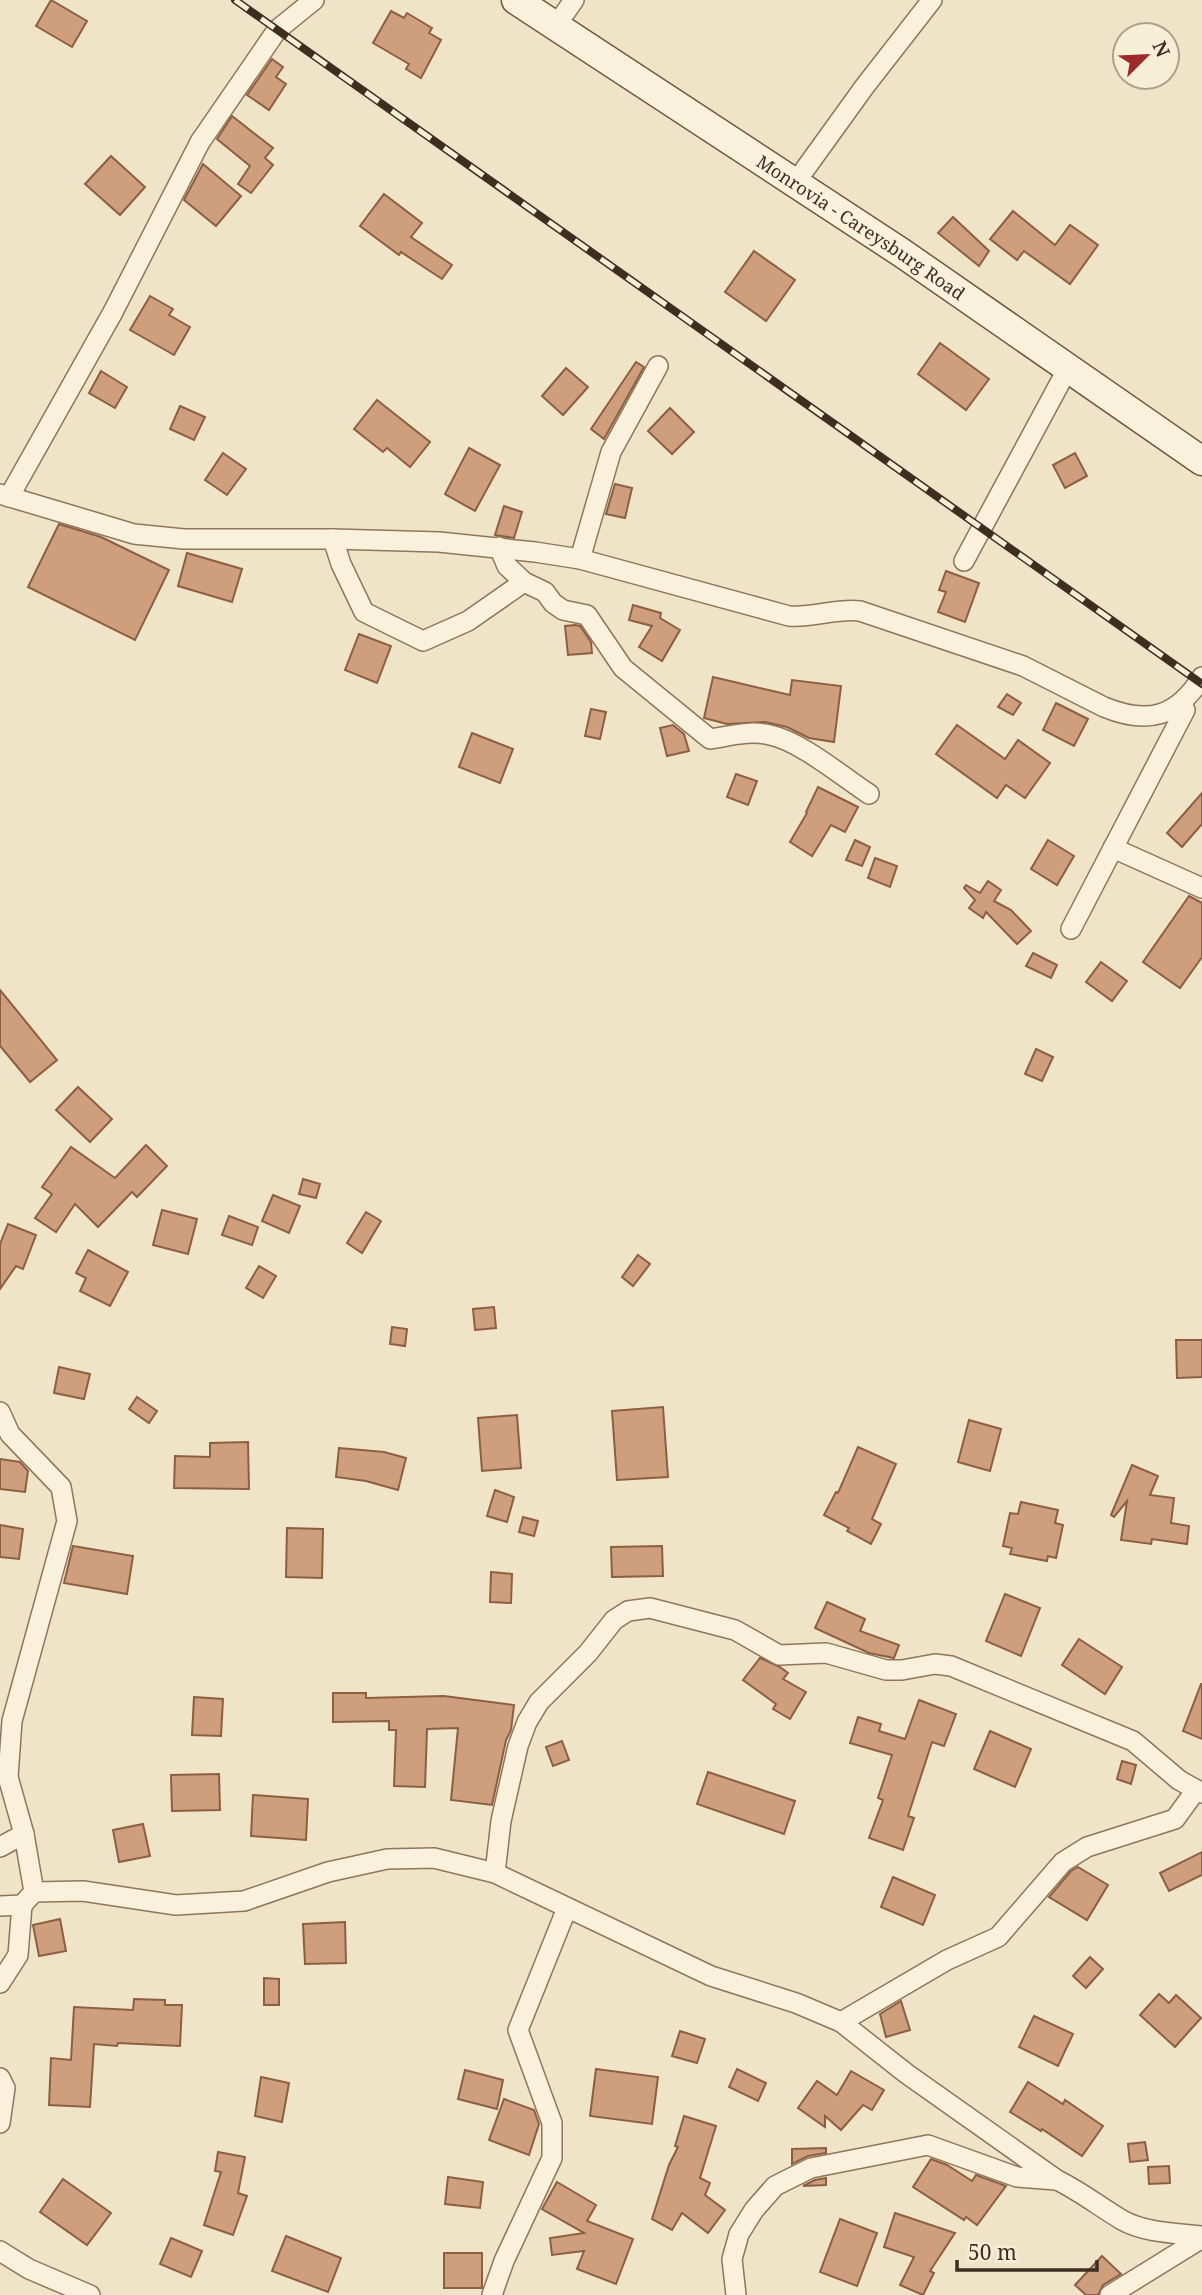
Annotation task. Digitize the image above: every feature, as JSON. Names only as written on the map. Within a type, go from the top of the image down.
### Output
[{"type":"main road","name":"Monrovia - Careysburg Road","points":[[516,0],[902,253],[1202,461]]},
{"type":"street","points":[[314,0],[277,30],[200,142],[113,312],[4,496],[134,534],[184,539],[332,539],[439,542],[499,547],[580,559],[789,616],[802,617],[849,609],[860,611],[1023,666],[1117,712],[1151,715],[1182,708],[1202,721]]},
{"type":"street","points":[[555,27],[574,0]]},
{"type":"street","points":[[795,183],[932,0]]},
{"type":"street","points":[[580,559],[611,452],[658,366]]},
{"type":"street","points":[[964,561],[1068,368]]},
{"type":"street","points":[[332,539],[341,565],[364,612],[423,641],[468,621],[524,582]]},
{"type":"street","points":[[499,547],[507,566],[524,582],[545,592],[553,603],[563,610],[587,615],[622,668],[710,739],[751,733],[772,735],[803,750],[869,794]]},
{"type":"street","points":[[1071,929],[1182,708],[1202,677]]},
{"type":"street","points":[[1113,848],[1202,888]]},
{"type":"street","points":[[0,1412],[10,1434],[61,1487],[66,1521],[34,1649],[12,1721],[4,1776],[24,1834],[28,1898],[18,1955],[0,1983]]},
{"type":"street","points":[[495,1873],[501,1821],[518,1746],[527,1722],[539,1702],[588,1653],[614,1620],[628,1611],[650,1608],[735,1630],[779,1655],[826,1653],[886,1670],[935,1664],[951,1666],[1133,1741],[1178,1780],[1199,1792],[1175,1819],[1087,1847],[1063,1862],[999,1937],[947,1961],[841,2022]]},
{"type":"street","points":[[0,1847],[24,1834]]},
{"type":"street","points":[[0,1906],[28,1898],[83,1891],[176,1905],[244,1901],[328,1872],[387,1859],[433,1858],[495,1873],[711,1976],[796,2003],[841,2022],[907,2074],[1057,2180],[1078,2190],[1124,2221],[1152,2230],[1202,2237]]},
{"type":"street","points":[[492,2295],[504,2261],[552,2158],[552,2123],[518,2030],[567,1908]]},
{"type":"street","points":[[0,2078],[5,2088],[0,2123]]},
{"type":"street","points":[[736,2295],[732,2259],[739,2234],[754,2210],[775,2186],[811,2168],[928,2145],[1017,2177],[1057,2180]]},
{"type":"street","points":[[1110,2295],[1202,2237]]},
{"type":"street","points":[[0,2251],[29,2269],[89,2295]]},
{"type":"building","points":[[51,0],[87,21],[72,47],[36,26]]},
{"type":"building","points":[[391,11],[404,18],[407,13],[432,28],[429,33],[441,40],[421,78],[406,69],[409,64],[373,43]]},
{"type":"building","points":[[272,59],[283,67],[276,77],[286,84],[269,110],[247,95]]},
{"type":"building","points":[[232,116],[273,148],[265,158],[273,165],[251,193],[238,184],[250,166],[217,139]]},
{"type":"building","points":[[111,156],[145,187],[120,215],[85,184]]},
{"type":"building","points":[[203,164],[241,196],[216,226],[184,200]]},
{"type":"building","points":[[384,194],[422,223],[411,237],[452,265],[442,279],[401,252],[399,255],[360,226]]},
{"type":"building","points":[[1013,211],[1055,245],[1070,225],[1098,245],[1070,284],[1024,251],[1017,260],[990,239]]},
{"type":"building","points":[[953,217],[989,251],[979,266],[938,233]]},
{"type":"building","points":[[754,251],[795,280],[766,321],[725,292]]},
{"type":"building","points":[[150,296],[173,309],[169,315],[190,327],[174,355],[130,330]]},
{"type":"building","points":[[940,343],[989,379],[966,410],[918,374]]},
{"type":"building","points":[[636,362],[644,367],[604,439],[591,429]]},
{"type":"building","points":[[566,368],[588,387],[563,415],[542,396]]},
{"type":"building","points":[[101,371],[127,387],[115,408],[89,393]]},
{"type":"building","points":[[377,400],[430,442],[410,467],[387,448],[383,452],[354,429]]},
{"type":"building","points":[[180,406],[205,417],[194,440],[170,429]]},
{"type":"building","points":[[670,408],[694,432],[672,454],[648,431]]},
{"type":"building","points":[[469,448],[500,465],[475,511],[445,494]]},
{"type":"building","points":[[223,453],[246,469],[227,495],[205,480]]},
{"type":"building","points":[[1075,453],[1087,476],[1065,488],[1053,465]]},
{"type":"building","points":[[615,484],[632,488],[625,518],[606,514]]},
{"type":"building","points":[[504,506],[522,512],[514,538],[495,535]]},
{"type":"building","points":[[59,524],[101,537],[169,570],[135,640],[28,587]]},
{"type":"building","points":[[187,553],[242,569],[232,602],[178,586]]},
{"type":"building","points":[[946,571],[979,583],[965,622],[938,612],[946,592],[939,590]]},
{"type":"building","points":[[633,605],[661,613],[660,618],[680,630],[662,661],[639,647],[652,626],[629,620]]},
{"type":"building","points":[[565,626],[580,626],[591,642],[592,653],[568,655]]},
{"type":"building","points":[[359,634],[391,646],[377,683],[345,670]]},
{"type":"building","points":[[713,677],[790,695],[792,680],[841,686],[834,742],[809,738],[787,727],[765,722],[727,724],[704,718]]},
{"type":"building","points":[[1007,694],[1021,703],[1013,715],[998,707]]},
{"type":"building","points":[[1056,703],[1088,719],[1074,746],[1043,730]]},
{"type":"building","points":[[591,709],[606,712],[600,739],[585,736]]},
{"type":"building","points":[[673,725],[684,734],[689,751],[667,756],[660,728]]},
{"type":"building","points":[[957,725],[1005,759],[1018,740],[1050,763],[1025,798],[1006,785],[997,798],[936,754]]},
{"type":"building","points":[[472,733],[513,749],[500,783],[459,767]]},
{"type":"building","points":[[736,774],[757,781],[748,805],[727,797]]},
{"type":"building","points":[[818,787],[858,807],[845,832],[831,825],[812,856],[790,842]]},
{"type":"building","points":[[1202,793],[1202,824],[1182,847],[1167,833]]},
{"type":"building","points":[[855,840],[870,847],[862,866],[846,860]]},
{"type":"building","points":[[1048,840],[1074,856],[1057,885],[1031,869]]},
{"type":"building","points":[[875,858],[897,866],[890,887],[868,878]]},
{"type":"building","points":[[988,881],[1001,890],[994,901],[1011,910],[1031,931],[1017,944],[986,912],[983,918],[969,908],[975,900],[964,888],[966,885],[980,893]]},
{"type":"building","points":[[1189,896],[1202,903],[1202,957],[1180,988],[1143,962]]},
{"type":"building","points":[[1033,953],[1057,965],[1051,978],[1026,966]]},
{"type":"building","points":[[1101,962],[1127,981],[1112,1001],[1086,982]]},
{"type":"building","points":[[0,990],[57,1060],[30,1082],[0,1046]]},
{"type":"building","points":[[1036,1049],[1053,1057],[1042,1081],[1025,1074]]},
{"type":"building","points":[[78,1087],[112,1119],[90,1142],[56,1110]]},
{"type":"building","points":[[146,1145],[167,1166],[137,1197],[132,1192],[98,1227],[75,1204],[56,1232],[35,1218],[52,1194],[42,1187],[71,1147],[115,1178]]},
{"type":"building","points":[[303,1179],[320,1184],[316,1198],[299,1194]]},
{"type":"building","points":[[273,1195],[300,1206],[289,1233],[262,1221]]},
{"type":"building","points":[[162,1210],[197,1219],[188,1254],[153,1245]]},
{"type":"building","points":[[366,1212],[381,1221],[362,1253],[347,1243]]},
{"type":"building","points":[[229,1216],[258,1227],[252,1245],[222,1235]]},
{"type":"building","points":[[8,1224],[36,1235],[23,1269],[16,1266],[0,1289],[0,1244]]},
{"type":"building","points":[[88,1250],[128,1272],[110,1306],[80,1291],[86,1278],[76,1273]]},
{"type":"building","points":[[638,1255],[650,1264],[633,1286],[622,1277]]},
{"type":"building","points":[[259,1266],[276,1276],[263,1298],[246,1288]]},
{"type":"building","points":[[494,1307],[496,1328],[475,1330],[473,1309]]},
{"type":"building","points":[[392,1327],[407,1329],[405,1346],[390,1344]]},
{"type":"building","points":[[1176,1340],[1202,1340],[1202,1377],[1177,1378]]},
{"type":"building","points":[[59,1367],[90,1374],[84,1399],[54,1393]]},
{"type":"building","points":[[137,1397],[157,1411],[149,1423],[129,1409]]},
{"type":"building","points":[[663,1407],[668,1477],[617,1480],[612,1411]]},
{"type":"building","points":[[517,1415],[521,1468],[482,1471],[478,1418]]},
{"type":"building","points":[[969,1420],[1001,1429],[990,1471],[958,1462]]},
{"type":"building","points":[[248,1442],[249,1489],[174,1488],[175,1456],[210,1457],[210,1443]]},
{"type":"building","points":[[858,1447],[896,1464],[872,1519],[881,1524],[871,1544],[824,1515],[836,1492],[838,1493]]},
{"type":"building","points":[[339,1448],[384,1452],[406,1458],[398,1490],[366,1481],[336,1477]]},
{"type":"building","points":[[0,1459],[20,1462],[28,1471],[25,1492],[0,1489]]},
{"type":"building","points":[[1132,1465],[1158,1476],[1150,1495],[1174,1498],[1171,1523],[1189,1526],[1187,1544],[1152,1539],[1151,1544],[1121,1540],[1127,1501],[1114,1517],[1111,1515]]},
{"type":"building","points":[[495,1490],[514,1497],[507,1522],[487,1516]]},
{"type":"building","points":[[1021,1502],[1058,1510],[1055,1523],[1063,1525],[1056,1558],[1048,1556],[1047,1561],[1010,1554],[1012,1548],[1003,1546],[1010,1513],[1018,1514]]},
{"type":"building","points":[[523,1517],[538,1521],[534,1536],[519,1532]]},
{"type":"building","points":[[0,1525],[23,1529],[19,1559],[0,1557]]},
{"type":"building","points":[[287,1528],[323,1529],[322,1578],[286,1577]]},
{"type":"building","points":[[73,1546],[133,1556],[127,1594],[64,1583]]},
{"type":"building","points":[[662,1546],[663,1576],[612,1577],[611,1547]]},
{"type":"building","points":[[491,1572],[512,1574],[511,1603],[490,1602]]},
{"type":"building","points":[[1005,1594],[1040,1608],[1021,1656],[986,1641]]},
{"type":"building","points":[[827,1602],[865,1619],[860,1631],[899,1645],[894,1658],[869,1653],[815,1628]]},
{"type":"building","points":[[1079,1639],[1122,1667],[1105,1694],[1062,1665]]},
{"type":"building","points":[[760,1658],[780,1667],[788,1673],[783,1679],[806,1692],[790,1719],[773,1709],[776,1704],[743,1680]]},
{"type":"building","points":[[1202,1684],[1202,1739],[1183,1731]]},
{"type":"building","points":[[333,1693],[366,1693],[366,1698],[444,1696],[514,1705],[511,1730],[506,1740],[492,1805],[451,1800],[458,1728],[427,1729],[425,1787],[394,1786],[396,1730],[389,1730],[389,1721],[333,1722]]},
{"type":"building","points":[[194,1697],[223,1699],[221,1736],[192,1735]]},
{"type":"building","points":[[919,1700],[956,1714],[944,1746],[932,1742],[908,1816],[914,1818],[903,1850],[869,1838],[883,1800],[878,1798],[892,1755],[850,1743],[858,1717],[881,1724],[879,1731],[905,1739]]},
{"type":"building","points":[[990,1731],[1031,1749],[1015,1787],[974,1769]]},
{"type":"building","points":[[562,1741],[569,1760],[553,1766],[546,1747]]},
{"type":"building","points":[[1122,1761],[1136,1765],[1131,1784],[1117,1779]]},
{"type":"building","points":[[708,1772],[795,1801],[784,1834],[697,1804]]},
{"type":"building","points":[[219,1774],[220,1810],[172,1811],[171,1775]]},
{"type":"building","points":[[253,1795],[308,1799],[306,1840],[251,1836]]},
{"type":"building","points":[[143,1824],[150,1856],[119,1862],[113,1830]]},
{"type":"building","points":[[1202,1852],[1202,1875],[1169,1891],[1160,1873]]},
{"type":"building","points":[[1078,1867],[1108,1885],[1087,1920],[1049,1897],[1071,1871]]},
{"type":"building","points":[[893,1877],[935,1895],[923,1925],[881,1907]]},
{"type":"building","points":[[60,1919],[66,1951],[39,1956],[33,1925]]},
{"type":"building","points":[[345,1922],[346,1963],[305,1964],[303,1924]]},
{"type":"building","points":[[1090,1957],[1103,1969],[1086,1988],[1073,1976]]},
{"type":"building","points":[[264,1978],[279,1979],[279,2005],[264,2005]]},
{"type":"building","points":[[1159,1994],[1169,2003],[1176,1995],[1201,2018],[1175,2047],[1140,2015]]},
{"type":"building","points":[[134,1999],[165,2000],[165,2005],[182,2005],[180,2046],[94,2044],[90,2107],[49,2105],[51,2058],[71,2060],[74,2007],[133,2010]]},
{"type":"building","points":[[901,2001],[910,2030],[886,2037],[880,2014]]},
{"type":"building","points":[[1034,2016],[1073,2034],[1058,2066],[1019,2047]]},
{"type":"building","points":[[680,2031],[705,2039],[697,2063],[672,2056]]},
{"type":"building","points":[[596,2069],[658,2077],[652,2124],[590,2116]]},
{"type":"building","points":[[737,2069],[766,2083],[758,2101],[729,2087]]},
{"type":"building","points":[[465,2070],[503,2080],[497,2109],[458,2099]]},
{"type":"building","points":[[851,2071],[884,2090],[872,2110],[863,2105],[841,2130],[825,2116],[825,2127],[798,2108],[817,2081],[837,2095]]},
{"type":"building","points":[[261,2077],[289,2083],[282,2122],[255,2116]]},
{"type":"building","points":[[1028,2082],[1063,2104],[1065,2100],[1103,2126],[1082,2156],[1042,2129],[1041,2131],[1010,2112]]},
{"type":"building","points":[[504,2099],[534,2110],[539,2124],[529,2155],[489,2140]]},
{"type":"building","points":[[684,2116],[716,2126],[700,2178],[710,2183],[705,2195],[725,2210],[708,2233],[682,2213],[672,2230],[652,2219],[669,2165],[678,2147],[675,2146]]},
{"type":"building","points":[[1145,2142],[1148,2160],[1130,2162],[1128,2144]]},
{"type":"building","points":[[826,2148],[826,2153],[808,2156],[792,2164],[792,2149]]},
{"type":"building","points":[[218,2152],[245,2157],[238,2193],[247,2196],[233,2235],[204,2225],[221,2172],[215,2171]]},
{"type":"building","points":[[931,2159],[947,2165],[972,2181],[976,2175],[1006,2186],[977,2225],[966,2217],[964,2220],[913,2187]]},
{"type":"building","points":[[1169,2166],[1170,2183],[1149,2184],[1148,2167]]},
{"type":"building","points":[[448,2177],[483,2182],[480,2208],[445,2204]]},
{"type":"building","points":[[826,2178],[826,2185],[803,2186],[815,2180]]},
{"type":"building","points":[[63,2179],[111,2213],[87,2245],[40,2212]]},
{"type":"building","points":[[557,2182],[596,2205],[587,2221],[633,2239],[616,2284],[577,2269],[584,2251],[552,2255],[550,2238],[584,2233],[542,2209]]},
{"type":"building","points":[[895,2213],[955,2233],[930,2271],[934,2273],[923,2295],[900,2285],[914,2257],[884,2247]]},
{"type":"building","points":[[840,2219],[877,2233],[857,2286],[820,2272]]},
{"type":"building","points":[[286,2236],[341,2258],[328,2292],[272,2271]]},
{"type":"building","points":[[171,2238],[202,2251],[191,2277],[160,2264]]},
{"type":"building","points":[[444,2253],[482,2253],[482,2288],[444,2288]]},
{"type":"building","points":[[1102,2256],[1121,2274],[1103,2285],[1098,2295],[1086,2295],[1075,2285]]},
{"type":"railway","points":[[235,0],[1202,684]]}]
